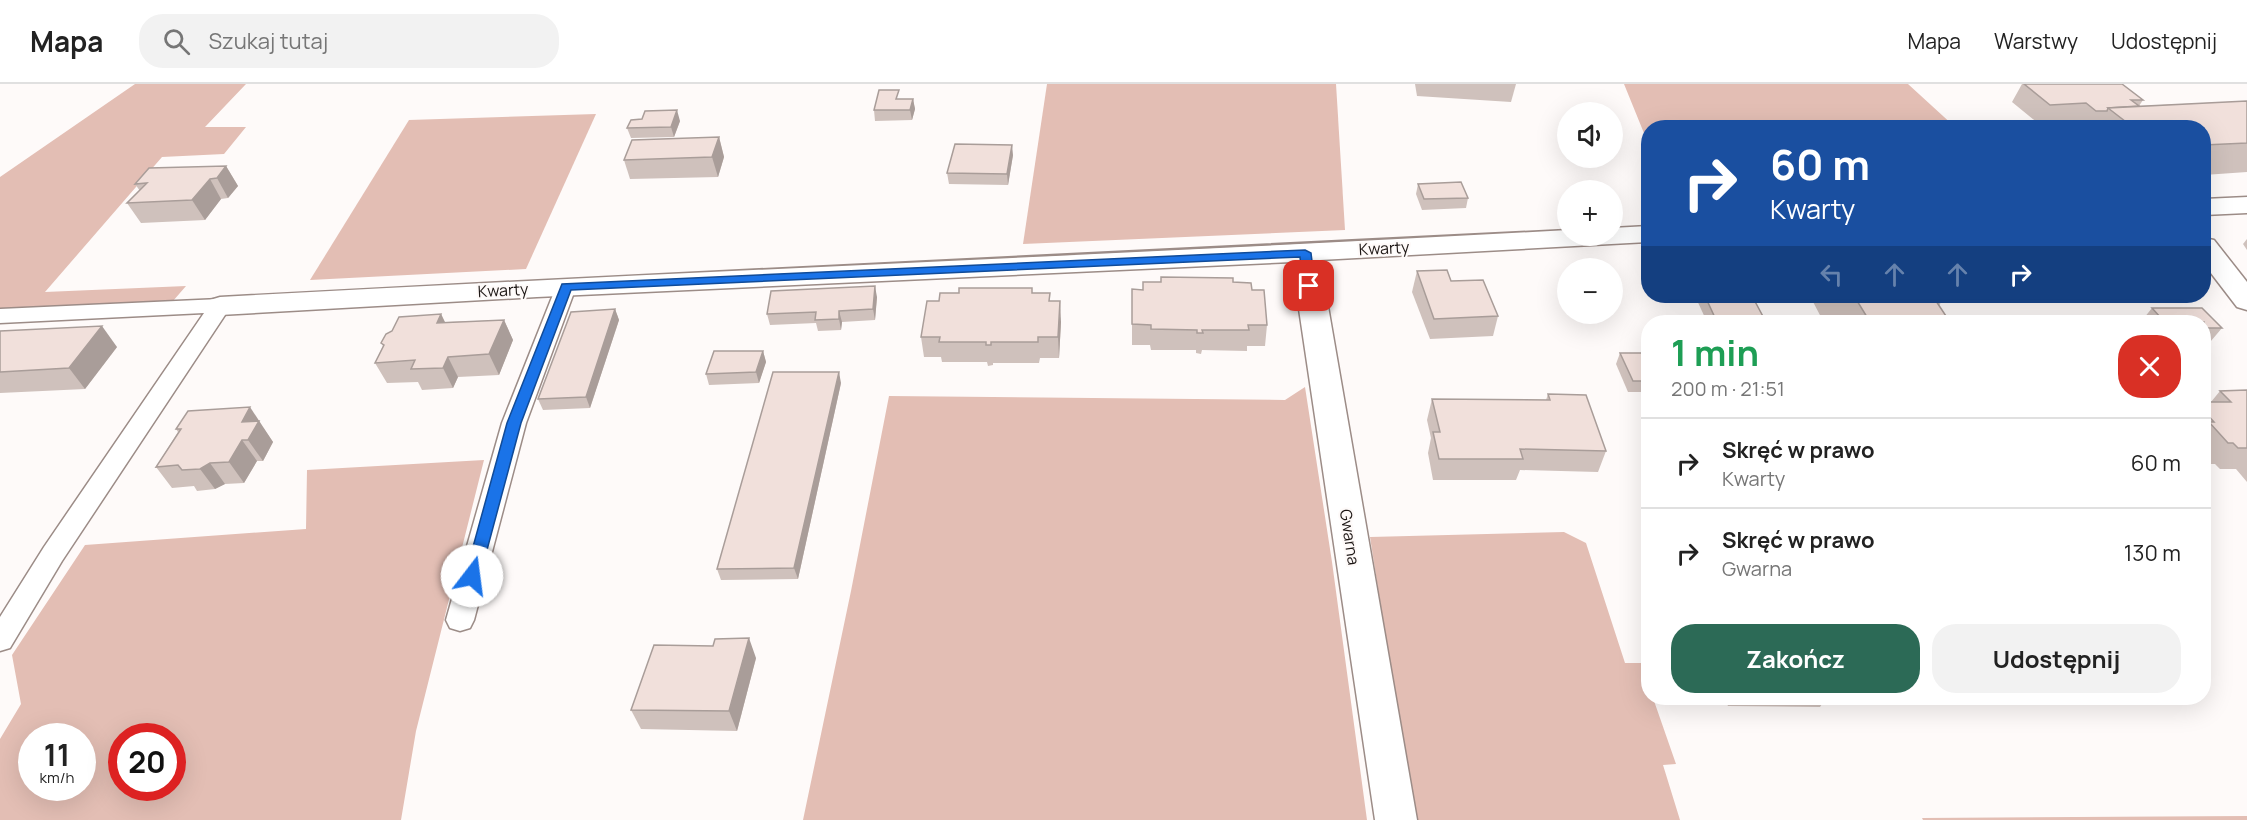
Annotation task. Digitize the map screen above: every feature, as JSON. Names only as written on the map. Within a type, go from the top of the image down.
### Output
[{"type":"street","points":[[2211,207],[2247,205]]},
{"type":"street","name":"Kwarty","points":[[220,306],[1641,234]]},
{"type":"street","name":"Gwarna","points":[[1305,253],[1396,820]]},
{"type":"street","points":[[2211,255],[2247,301]]},
{"type":"lane","points":[[460,620],[514,423],[566,287]]},
{"type":"lane","points":[[0,316],[220,306]]},
{"type":"lane","points":[[0,640],[54,554],[220,306]]},
{"type":"shaded area","points":[[135,84],[246,84],[205,127],[246,127],[224,154],[162,157],[45,292],[186,286],[173,301],[0,309],[0,177]]},
{"type":"shaded area","points":[[1047,84],[1336,84],[1345,230],[1023,244]]},
{"type":"shaded area","points":[[1624,84],[1908,84],[1947,120],[1641,120],[1641,126]]},
{"type":"shaded area","points":[[596,114],[526,269],[310,280],[409,120]]},
{"type":"shaded area","points":[[1305,387],[1332,562],[1367,820],[803,820],[889,396],[1285,400]]},
{"type":"shaded area","points":[[484,460],[416,731],[401,820],[0,820],[0,739],[21,704],[12,655],[85,545],[306,529],[307,470]]},
{"type":"shaded area","points":[[1564,532],[1586,543],[1625,663],[1641,663],[1641,705],[1655,705],[1676,764],[1663,765],[1680,820],[1414,820],[1370,537]]},
{"type":"shaded area","points":[[2247,816],[2247,820],[1923,820],[1922,818]]},
{"type":"building","points":[[2024,84],[2122,84],[2143,100],[2131,100],[2139,106],[2108,108],[2107,111],[2096,111],[2086,103],[2050,105]]},
{"type":"building","points":[[879,90],[899,90],[896,99],[913,99],[910,110],[874,110]]},
{"type":"building","points":[[2247,101],[2247,143],[2211,145],[2211,120],[2124,120],[2108,108]]},
{"type":"building","points":[[677,110],[671,127],[627,128],[631,120],[642,119],[645,111]]},
{"type":"building","points":[[719,137],[712,157],[624,160],[632,140]]},
{"type":"building","points":[[955,144],[1012,145],[1007,174],[947,173]]},
{"type":"building","points":[[226,166],[217,178],[210,179],[192,200],[127,203],[147,183],[135,184],[149,168]]},
{"type":"building","points":[[1461,182],[1468,198],[1424,199],[1418,184]]},
{"type":"building","points":[[1447,270],[1451,281],[1483,280],[1498,316],[1434,319],[1417,271]]},
{"type":"building","points":[[1161,277],[1233,278],[1233,282],[1251,283],[1252,290],[1264,290],[1267,325],[1248,325],[1249,330],[1202,330],[1203,333],[1197,333],[1197,330],[1151,329],[1151,325],[1132,324],[1132,289],[1143,290],[1143,282],[1161,282]]},
{"type":"building","points":[[875,286],[873,309],[839,311],[839,319],[815,320],[816,312],[767,314],[771,291]]},
{"type":"building","points":[[959,288],[1032,288],[1032,293],[1050,293],[1049,301],[1060,301],[1058,337],[1038,337],[1038,342],[991,342],[991,345],[986,345],[986,342],[939,342],[940,337],[921,337],[927,301],[939,301],[940,293],[959,293]]},
{"type":"building","points":[[1708,303],[1756,303],[1762,315],[1714,315]]},
{"type":"building","points":[[1858,303],[1937,303],[1945,315],[1866,315]]},
{"type":"building","points":[[2152,308],[2202,308],[2209,315],[2158,315]]},
{"type":"building","points":[[615,309],[586,397],[538,399],[571,312]]},
{"type":"building","points":[[441,314],[437,323],[504,320],[489,354],[448,357],[443,368],[411,369],[415,360],[375,363],[384,345],[381,343],[386,334],[392,331],[399,317]]},
{"type":"building","points":[[2211,317],[2222,328],[2211,328]]},
{"type":"building","points":[[102,326],[69,368],[0,372],[0,331]]},
{"type":"building","points":[[714,351],[763,351],[756,372],[706,374]]},
{"type":"building","points":[[1620,353],[1641,353],[1641,381],[1633,381]]},
{"type":"building","points":[[773,372],[839,372],[794,568],[717,569]]},
{"type":"building","points":[[2247,390],[2247,448],[2238,448],[2233,443],[2228,443],[2211,424],[2214,422],[2211,419],[2211,402],[2231,402],[2220,391]]},
{"type":"building","points":[[1548,394],[1586,395],[1606,451],[1520,449],[1523,459],[1439,459],[1433,432],[1440,432],[1432,399],[1550,400]]},
{"type":"building","points":[[250,407],[242,422],[259,421],[248,440],[242,440],[229,462],[210,463],[200,469],[182,470],[178,465],[156,467],[181,429],[176,429],[188,411]]},
{"type":"building","points":[[749,638],[729,711],[631,710],[654,645],[713,646],[715,639]]},
{"type":"route","points":[[472,576],[514,423],[566,287],[1305,253],[1309,286]]}]
